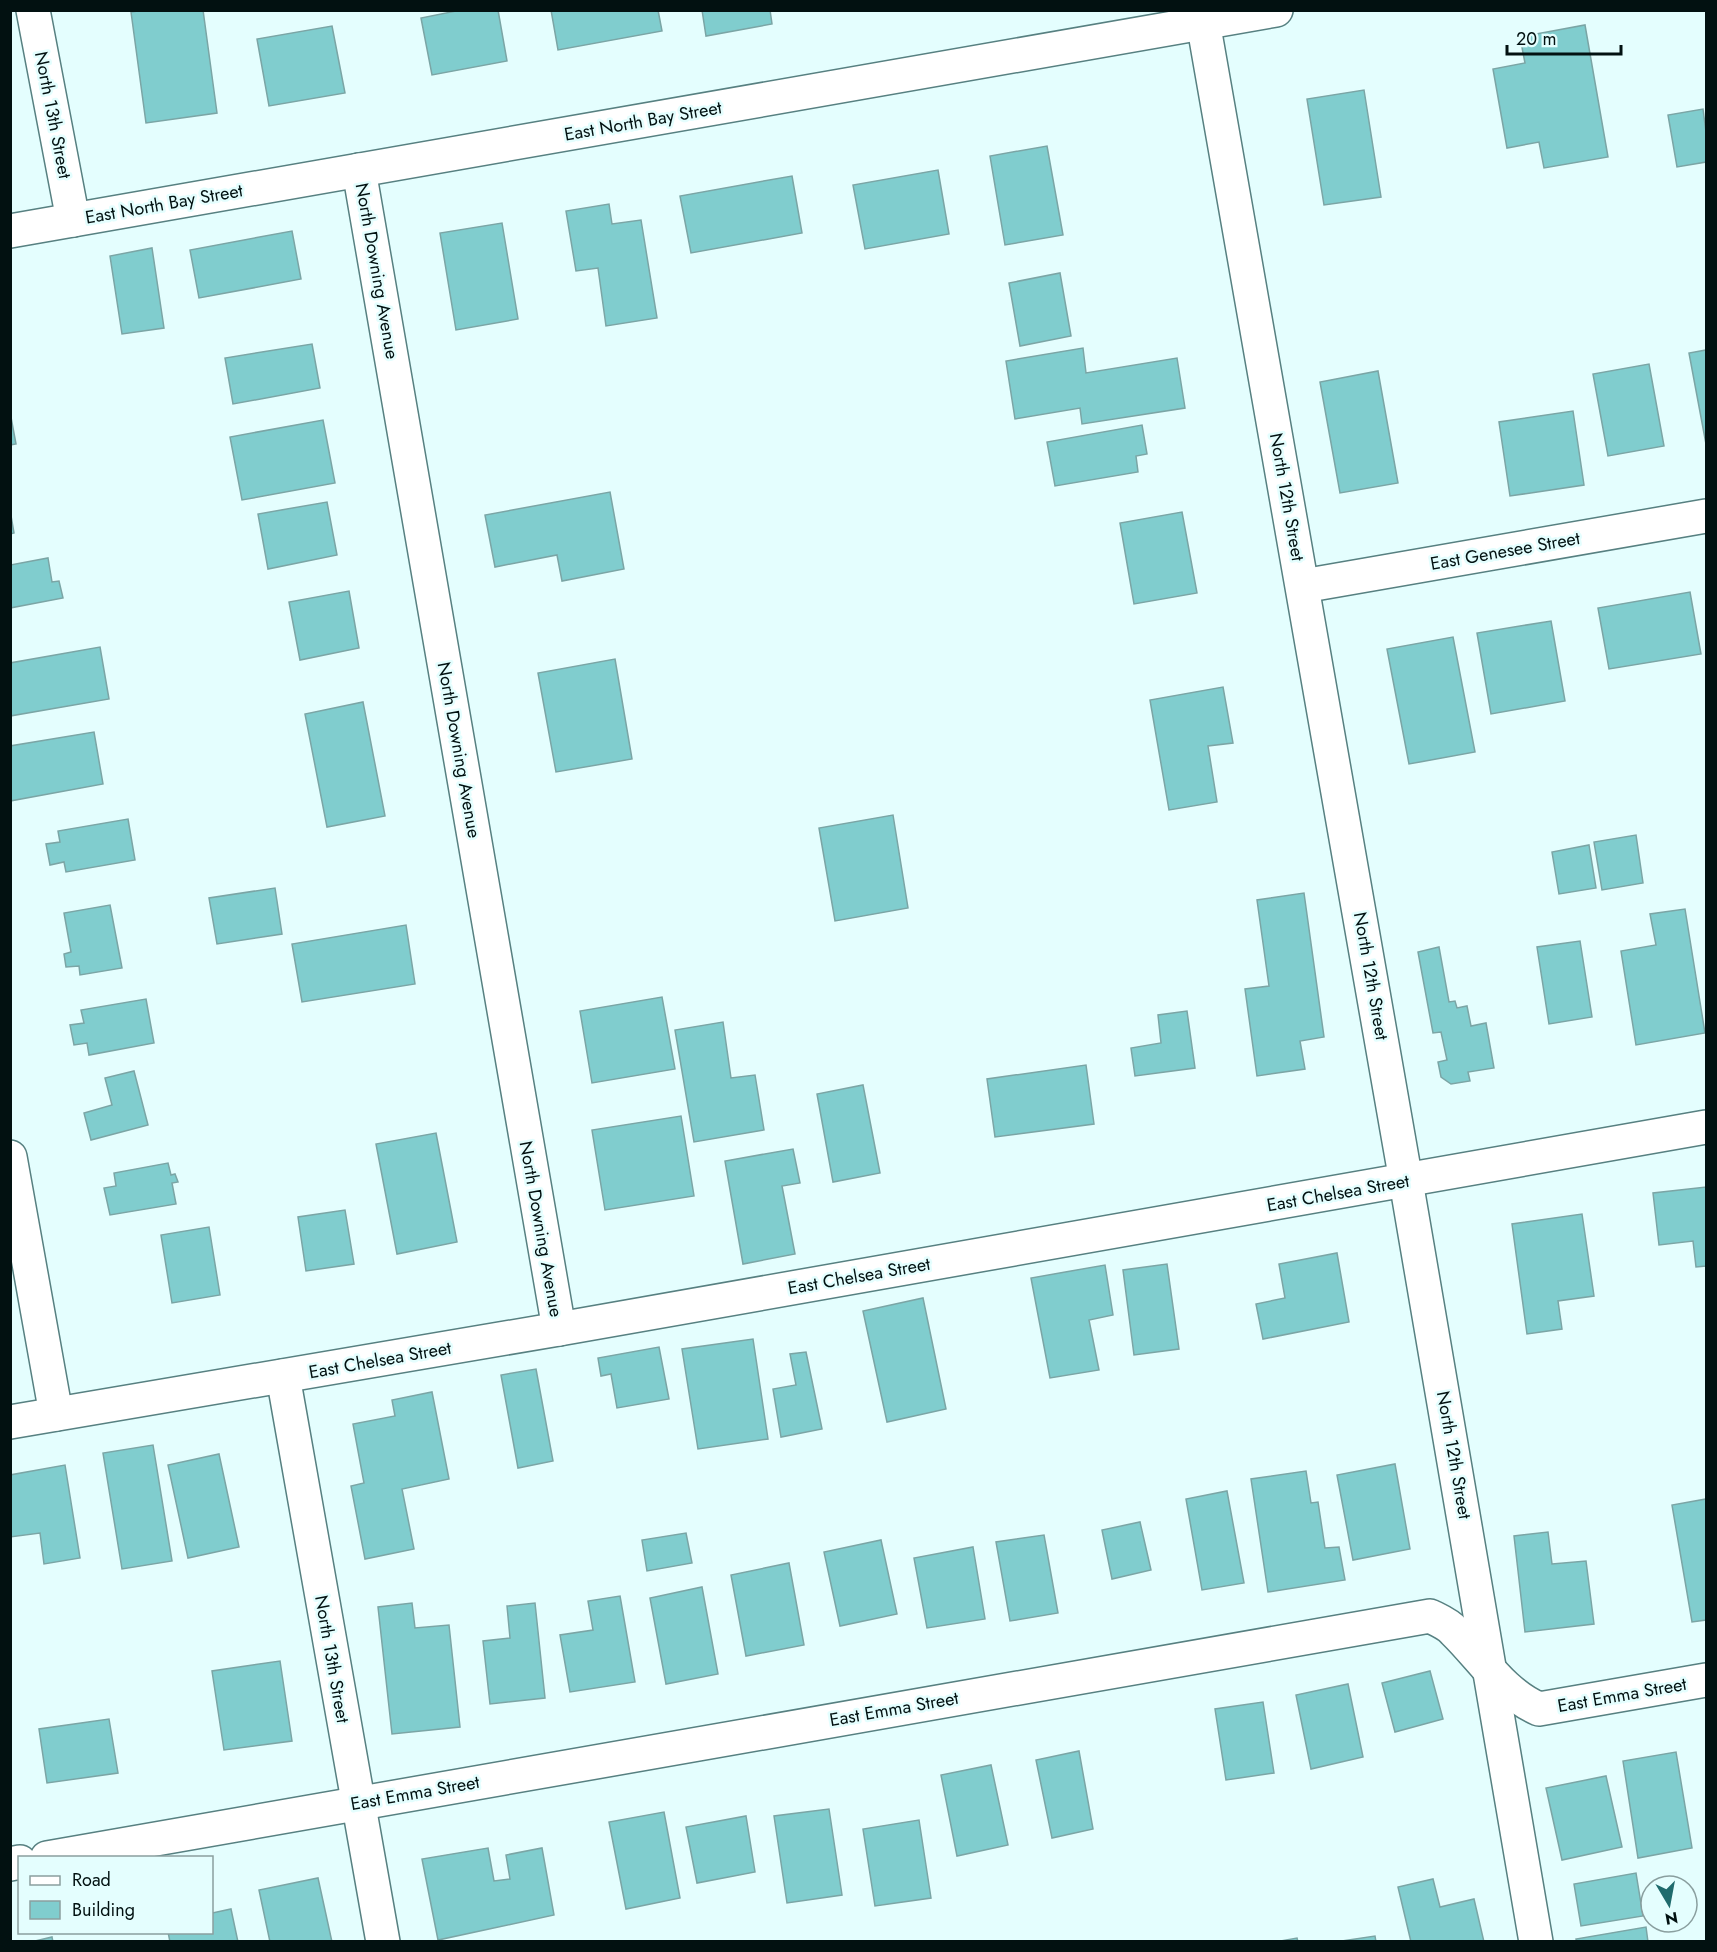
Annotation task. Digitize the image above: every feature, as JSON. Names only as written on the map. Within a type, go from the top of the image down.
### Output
[{"type":"street","name":"North 13th Street","points":[[33,10],[73,220]]},
{"type":"street","name":"East North Bay Street","points":[[10,231],[1202,17],[1276,10]]},
{"type":"street","name":"North 12th Street","points":[[1202,17],[1303,586],[1536,1941]]},
{"type":"street","name":"North Downing Avenue","points":[[359,170],[559,1329]]},
{"type":"street","name":"East Genesee Street","points":[[1303,586],[1707,516]]},
{"type":"street","name":"East Chelsea Street","points":[[10,1422],[559,1329],[1707,1127]]},
{"type":"street","points":[[10,1157],[56,1414]]},
{"type":"street","name":"North 13th Street","points":[[283,1376],[383,1941]]},
{"type":"street","name":"East Emma Street","points":[[53,1856],[1430,1616],[1453,1629],[1491,1672],[1523,1702],[1539,1709],[1707,1680]]},
{"type":"building","points":[[203,10],[217,113],[146,123],[131,12]]},
{"type":"building","points":[[461,10],[498,10],[507,61],[432,75],[421,18]]},
{"type":"building","points":[[551,10],[658,10],[662,31],[558,50]]},
{"type":"building","points":[[702,10],[770,10],[772,24],[706,36]]},
{"type":"building","points":[[1585,25],[1608,157],[1544,168],[1539,142],[1507,148],[1493,69],[1525,63],[1520,37]]},
{"type":"building","points":[[332,26],[345,93],[269,106],[257,39]]},
{"type":"building","points":[[1364,90],[1381,197],[1324,205],[1307,99]]},
{"type":"building","points":[[1703,109],[1706,162],[1677,167],[1668,115]]},
{"type":"building","points":[[1047,146],[1063,235],[1005,245],[990,156]]},
{"type":"building","points":[[938,170],[949,234],[865,249],[853,185]]},
{"type":"building","points":[[792,176],[802,233],[691,253],[680,196]]},
{"type":"building","points":[[609,204],[612,224],[641,220],[657,318],[606,326],[598,268],[576,271],[566,211]]},
{"type":"building","points":[[502,223],[518,319],[456,330],[440,233]]},
{"type":"building","points":[[292,231],[301,279],[199,298],[190,250]]},
{"type":"building","points":[[152,248],[164,328],[122,334],[110,256]]},
{"type":"building","points":[[1060,273],[1071,336],[1020,346],[1009,283]]},
{"type":"building","points":[[312,344],[320,388],[233,404],[225,358]]},
{"type":"building","points":[[1083,348],[1086,373],[1177,358],[1185,408],[1082,424],[1080,408],[1015,419],[1006,361]]},
{"type":"building","points":[[1706,350],[1706,444],[1689,353]]},
{"type":"building","points":[[1649,364],[1664,446],[1608,456],[1593,374]]},
{"type":"building","points":[[1378,371],[1398,483],[1340,493],[1320,382]]},
{"type":"building","points":[[1573,411],[1584,485],[1510,496],[1499,422]]},
{"type":"building","points":[[10,412],[16,444],[10,445]]},
{"type":"building","points":[[323,420],[335,483],[242,500],[230,437]]},
{"type":"building","points":[[1142,425],[1147,454],[1136,456],[1138,472],[1055,486],[1047,442]]},
{"type":"building","points":[[610,492],[624,569],[562,581],[557,555],[495,567],[485,515]]},
{"type":"building","points":[[327,502],[337,555],[268,569],[258,514]]},
{"type":"building","points":[[10,510],[14,533],[10,534]]},
{"type":"building","points":[[1182,512],[1197,593],[1134,604],[1120,523]]},
{"type":"building","points":[[48,558],[52,582],[59,581],[63,598],[10,608],[10,565]]},
{"type":"building","points":[[349,591],[359,648],[300,660],[289,602]]},
{"type":"building","points":[[1690,592],[1701,654],[1609,669],[1598,608]]},
{"type":"building","points":[[1551,621],[1565,701],[1491,714],[1477,633]]},
{"type":"building","points":[[1453,637],[1475,752],[1409,764],[1387,649]]},
{"type":"building","points":[[100,647],[109,699],[10,716],[10,663]]},
{"type":"building","points":[[615,659],[632,759],[556,772],[538,673]]},
{"type":"building","points":[[1223,687],[1233,743],[1208,746],[1217,802],[1169,810],[1150,700]]},
{"type":"building","points":[[363,702],[385,816],[327,827],[305,714]]},
{"type":"building","points":[[94,732],[103,784],[10,801],[10,746]]},
{"type":"building","points":[[893,815],[908,908],[835,921],[819,828]]},
{"type":"building","points":[[128,819],[135,860],[66,872],[64,862],[50,865],[46,844],[60,842],[58,831]]},
{"type":"building","points":[[1636,835],[1643,883],[1602,890],[1594,842]]},
{"type":"building","points":[[1589,845],[1596,888],[1559,894],[1552,852]]},
{"type":"building","points":[[275,888],[282,934],[217,944],[209,898]]},
{"type":"building","points":[[1304,893],[1324,1037],[1300,1041],[1305,1069],[1257,1076],[1245,989],[1269,986],[1257,900]]},
{"type":"building","points":[[110,905],[122,968],[80,975],[79,966],[66,967],[64,954],[71,952],[64,913]]},
{"type":"building","points":[[1685,909],[1705,1033],[1636,1045],[1621,951],[1656,945],[1650,914]]},
{"type":"building","points":[[406,925],[415,984],[302,1002],[292,944]]},
{"type":"building","points":[[1580,941],[1592,1017],[1549,1024],[1537,947]]},
{"type":"building","points":[[1439,947],[1449,1002],[1455,1001],[1457,1008],[1467,1006],[1471,1026],[1486,1023],[1494,1068],[1468,1072],[1470,1081],[1451,1084],[1441,1077],[1438,1062],[1447,1060],[1441,1032],[1433,1033],[1418,952]]},
{"type":"building","points":[[662,997],[675,1069],[592,1083],[580,1011]]},
{"type":"building","points":[[146,999],[154,1043],[89,1055],[87,1043],[74,1045],[70,1025],[84,1023],[81,1010]]},
{"type":"building","points":[[1187,1011],[1195,1068],[1135,1076],[1131,1048],[1161,1043],[1158,1015]]},
{"type":"building","points":[[723,1022],[731,1078],[755,1075],[764,1130],[694,1142],[675,1030]]},
{"type":"building","points":[[1086,1065],[1094,1124],[995,1137],[987,1079]]},
{"type":"building","points":[[134,1071],[148,1125],[91,1140],[84,1113],[112,1105],[105,1078]]},
{"type":"building","points":[[863,1085],[880,1173],[833,1182],[817,1094]]},
{"type":"building","points":[[681,1116],[694,1196],[605,1210],[592,1130]]},
{"type":"building","points":[[436,1133],[457,1242],[397,1254],[376,1144]]},
{"type":"building","points":[[793,1149],[800,1183],[782,1186],[795,1254],[743,1264],[725,1161]]},
{"type":"building","points":[[168,1163],[171,1175],[175,1174],[178,1182],[172,1183],[176,1204],[110,1215],[104,1188],[116,1186],[114,1173]]},
{"type":"building","points":[[1706,1187],[1706,1266],[1696,1267],[1693,1241],[1659,1245],[1653,1193]]},
{"type":"building","points":[[345,1210],[354,1264],[306,1271],[298,1217]]},
{"type":"building","points":[[1582,1214],[1594,1296],[1558,1301],[1562,1329],[1527,1334],[1512,1224]]},
{"type":"building","points":[[209,1227],[220,1295],[172,1303],[161,1235]]},
{"type":"building","points":[[1337,1253],[1349,1322],[1263,1339],[1256,1304],[1285,1298],[1279,1264]]},
{"type":"building","points":[[1167,1264],[1179,1349],[1134,1355],[1123,1270]]},
{"type":"building","points":[[1105,1265],[1113,1315],[1089,1320],[1099,1370],[1050,1378],[1031,1278]]},
{"type":"building","points":[[923,1298],[946,1409],[887,1422],[863,1311]]},
{"type":"building","points":[[753,1339],[768,1439],[698,1449],[682,1349]]},
{"type":"building","points":[[659,1347],[669,1399],[617,1408],[611,1374],[601,1376],[598,1358]]},
{"type":"building","points":[[806,1352],[822,1429],[781,1437],[773,1389],[796,1385],[790,1354]]},
{"type":"building","points":[[536,1369],[553,1461],[518,1468],[501,1375]]},
{"type":"building","points":[[432,1392],[449,1479],[402,1489],[414,1549],[365,1559],[351,1486],[364,1483],[353,1424],[395,1416],[392,1400]]},
{"type":"building","points":[[153,1445],[172,1561],[122,1569],[103,1453]]},
{"type":"building","points":[[219,1454],[239,1547],[188,1558],[168,1465]]},
{"type":"building","points":[[1395,1464],[1410,1549],[1353,1560],[1337,1475]]},
{"type":"building","points":[[65,1465],[80,1558],[44,1564],[40,1533],[10,1537],[10,1475]]},
{"type":"building","points":[[1306,1471],[1311,1503],[1318,1502],[1325,1548],[1339,1547],[1345,1580],[1268,1592],[1251,1479]]},
{"type":"building","points":[[1227,1491],[1244,1583],[1202,1590],[1186,1499]]},
{"type":"building","points":[[1706,1499],[1706,1620],[1692,1622],[1672,1505]]},
{"type":"building","points":[[1140,1522],[1151,1570],[1112,1579],[1102,1530]]},
{"type":"building","points":[[1548,1532],[1552,1564],[1586,1561],[1594,1624],[1525,1632],[1514,1536]]},
{"type":"building","points":[[686,1533],[692,1563],[647,1571],[642,1540]]},
{"type":"building","points":[[1044,1535],[1058,1613],[1010,1621],[996,1542]]},
{"type":"building","points":[[881,1540],[897,1614],[840,1626],[824,1552]]},
{"type":"building","points":[[973,1547],[985,1619],[927,1628],[914,1558]]},
{"type":"building","points":[[789,1563],[804,1645],[746,1656],[731,1575]]},
{"type":"building","points":[[702,1587],[718,1674],[666,1684],[650,1598]]},
{"type":"building","points":[[620,1596],[635,1682],[570,1692],[560,1635],[593,1630],[588,1601]]},
{"type":"building","points":[[412,1603],[415,1628],[449,1625],[460,1727],[392,1734],[378,1607]]},
{"type":"building","points":[[535,1603],[545,1698],[490,1704],[483,1641],[510,1638],[507,1606]]},
{"type":"building","points":[[280,1661],[292,1741],[224,1750],[212,1671]]},
{"type":"building","points":[[1430,1671],[1443,1719],[1395,1732],[1382,1683]]},
{"type":"building","points":[[1348,1684],[1363,1757],[1311,1769],[1296,1695]]},
{"type":"building","points":[[1263,1702],[1274,1773],[1226,1780],[1215,1709]]},
{"type":"building","points":[[109,1719],[118,1773],[47,1783],[39,1729]]},
{"type":"building","points":[[1079,1751],[1093,1829],[1052,1838],[1036,1760]]},
{"type":"building","points":[[1676,1752],[1692,1848],[1638,1858],[1623,1761]]},
{"type":"building","points":[[991,1765],[1008,1845],[957,1856],[941,1775]]},
{"type":"building","points":[[1606,1776],[1622,1847],[1562,1860],[1546,1788]]},
{"type":"building","points":[[829,1809],[842,1895],[787,1903],[774,1816]]},
{"type":"building","points":[[664,1812],[680,1898],[626,1909],[609,1822]]},
{"type":"building","points":[[746,1816],[755,1872],[697,1883],[686,1827]]},
{"type":"building","points":[[919,1820],[931,1898],[875,1906],[863,1829]]},
{"type":"building","points":[[488,1848],[494,1881],[510,1879],[506,1855],[542,1848],[554,1915],[438,1940],[422,1859]]},
{"type":"building","points":[[1636,1873],[1639,1917],[1581,1926],[1574,1884]]},
{"type":"building","points":[[318,1878],[332,1942],[270,1942],[259,1890]]},
{"type":"building","points":[[1433,1879],[1440,1907],[1474,1899],[1484,1942],[1411,1942],[1398,1887]]},
{"type":"building","points":[[231,1909],[238,1942],[170,1942],[168,1934],[213,1934],[213,1913]]},
{"type":"building","points":[[1639,1928],[1639,1934],[1647,1934],[1648,1942],[1577,1942],[1576,1939]]},
{"type":"building","points":[[1375,1936],[1376,1942],[1335,1942]]},
{"type":"building","points":[[52,1937],[53,1942],[31,1942]]},
{"type":"building","points":[[1297,1938],[1298,1942],[1275,1942]]}]
